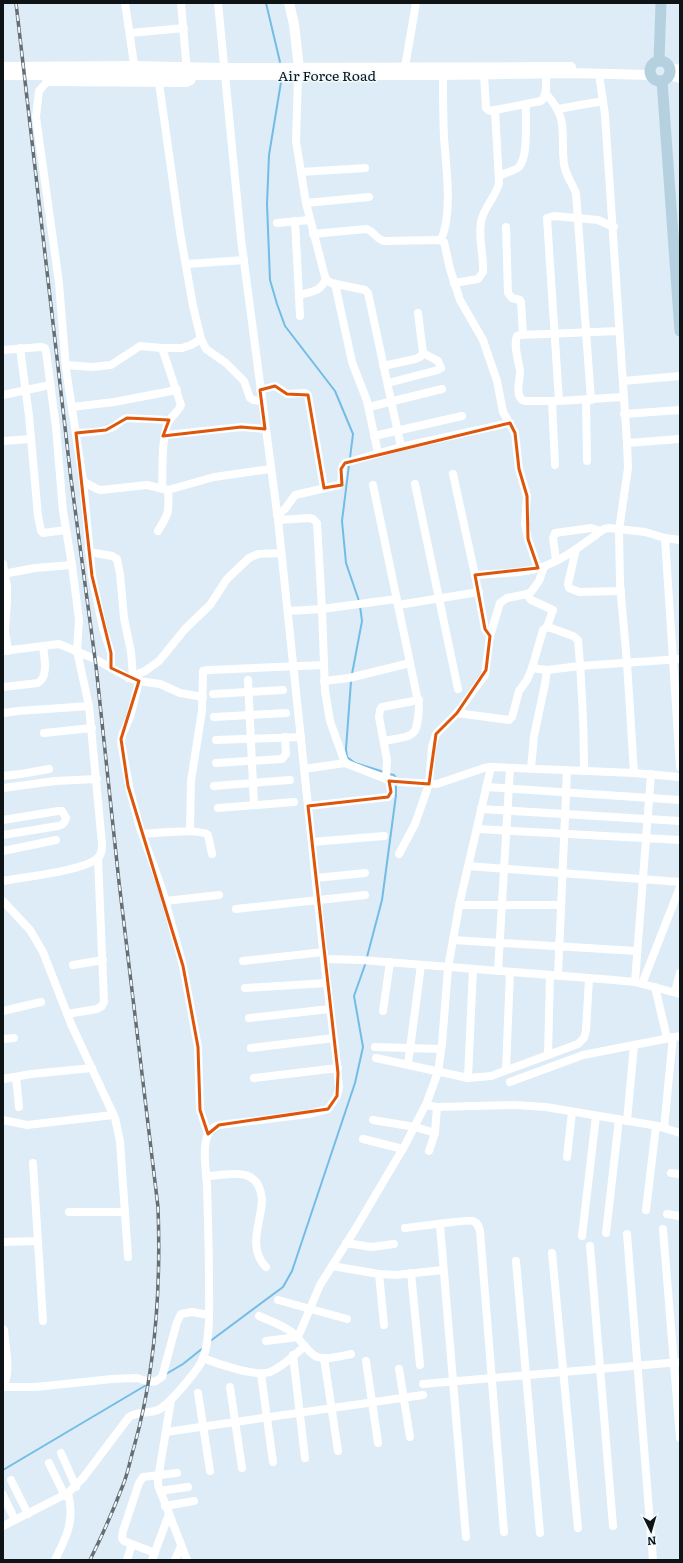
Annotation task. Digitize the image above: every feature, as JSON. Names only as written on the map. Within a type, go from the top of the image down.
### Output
[{"type":"main road","points":[[660,61],[661,3]]},
{"type":"main road","points":[[672,74],[655,80],[650,72],[653,63],[660,61],[664,62],[672,74],[680,332]]},
{"type":"street","points":[[125,3],[135,71]]},
{"type":"street","points":[[111,668],[111,653],[103,628],[89,552],[83,482],[66,365],[59,283],[36,117],[39,92],[49,79],[159,83],[186,83],[191,81],[181,3]]},
{"type":"street","points":[[3,1526],[66,1494],[76,1487],[129,1417],[138,1413],[158,1410],[171,1400],[195,1372],[204,1355],[207,1339],[208,1315],[208,1235],[205,1150],[208,1134],[212,1128],[219,1124],[308,1114],[328,1109],[337,1096],[339,1088],[278,518],[270,469],[241,239],[218,3]]},
{"type":"street","points":[[289,3],[294,24],[298,72],[296,135],[306,203],[326,279],[322,288],[299,295]]},
{"type":"street","points":[[405,67],[416,3]]},
{"type":"street","points":[[130,33],[184,28]]},
{"type":"street","name":"Air Force Road","points":[[3,67],[119,71],[298,72],[443,75],[599,74],[650,72]]},
{"type":"street","name":"Air Force Road","points":[[298,72],[405,67],[598,67],[650,72]]},
{"type":"street","name":"Air Force Road","points":[[3,75],[49,79],[119,71]]},
{"type":"street","points":[[484,75],[486,108],[490,111],[541,101],[544,99],[546,94],[546,74]]},
{"type":"street","points":[[599,74],[606,115],[627,443],[628,468],[619,530],[621,590],[634,773]]},
{"type":"street","points":[[441,240],[446,226],[448,190],[443,113],[443,75]]},
{"type":"street","points":[[159,83],[180,232],[193,306],[201,339],[206,348],[226,363],[244,381],[250,398],[253,400],[262,401]]},
{"type":"street","points":[[546,94],[558,109],[564,130],[564,166],[576,193],[586,332],[588,461]]},
{"type":"street","points":[[558,109],[603,101]]},
{"type":"street","points":[[499,176],[519,166],[524,157],[526,105]]},
{"type":"street","points":[[454,283],[478,278],[483,272],[481,222],[483,214],[498,188],[499,176],[495,110]]},
{"type":"street","points":[[302,172],[365,168]]},
{"type":"street","points":[[306,203],[369,197]]},
{"type":"street","points":[[555,465],[556,401],[554,334],[546,222],[547,218],[550,217],[577,218],[598,220],[614,227]]},
{"type":"street","points":[[277,222],[310,220]]},
{"type":"street","points":[[295,221],[300,316]]},
{"type":"street","points":[[506,227],[508,293],[512,298],[520,300],[523,335]]},
{"type":"street","points":[[313,234],[366,229],[371,231],[384,242],[441,240]]},
{"type":"street","points":[[399,854],[415,824],[429,784],[432,746],[436,734],[456,713],[485,675],[490,636],[502,600],[531,592],[539,581],[541,567],[528,539],[525,524],[527,496],[519,469],[515,433],[503,412],[497,381],[483,340],[462,305],[450,269],[445,245],[441,240]]},
{"type":"street","points":[[186,264],[244,260]]},
{"type":"street","points":[[326,279],[335,284],[365,290],[368,293],[401,447]]},
{"type":"street","points":[[335,284],[352,362],[369,407],[378,453]]},
{"type":"street","points":[[418,314],[423,353]]},
{"type":"street","points":[[619,330],[517,336],[516,339],[520,373],[519,398],[525,401],[556,401],[623,397]]},
{"type":"street","points":[[66,365],[92,367],[111,365],[140,346],[182,348],[201,339]]},
{"type":"street","points":[[20,348],[31,439],[38,516],[41,531],[46,534],[66,530]]},
{"type":"street","points":[[3,350],[44,348],[56,428],[63,511],[79,620],[77,651],[89,706],[92,728],[102,844],[101,854],[98,858],[85,865],[3,880]]},
{"type":"street","points":[[158,530],[169,512],[165,489],[163,453],[166,435],[170,420],[181,405],[162,348]]},
{"type":"street","points":[[383,366],[415,359],[423,353]]},
{"type":"street","points":[[388,383],[441,368],[438,361],[423,353]]},
{"type":"street","points":[[623,381],[680,376]]},
{"type":"street","points":[[3,395],[50,385]]},
{"type":"street","points":[[260,390],[275,386],[287,394],[302,393],[308,395],[324,488]]},
{"type":"street","points":[[369,407],[392,400],[442,389]]},
{"type":"street","points":[[72,407],[114,402],[177,390]]},
{"type":"street","points":[[624,414],[680,410]]},
{"type":"street","points":[[374,436],[462,416]]},
{"type":"street","points":[[76,433],[106,430],[112,428],[127,418],[170,420]]},
{"type":"street","points":[[278,518],[295,495],[339,485],[341,483],[341,469],[345,463],[401,447],[510,423]]},
{"type":"street","points":[[166,435],[241,427],[265,429]]},
{"type":"street","points":[[3,441],[31,439]]},
{"type":"street","points":[[627,443],[680,439]]},
{"type":"street","points":[[83,482],[101,490],[147,485],[165,489],[214,477],[270,469]]},
{"type":"street","points":[[453,474],[485,629],[490,636]]},
{"type":"street","points":[[415,484],[458,689]]},
{"type":"street","points":[[373,485],[419,700],[418,724],[415,733],[409,736],[384,740]]},
{"type":"street","points":[[278,518],[310,518],[316,521],[322,609],[324,681],[328,712],[345,763]]},
{"type":"street","points":[[556,560],[553,538],[555,533],[591,528],[601,531]]},
{"type":"street","points":[[475,575],[512,572],[541,567],[576,549],[601,531],[609,528],[649,533],[665,538],[680,540]]},
{"type":"street","points":[[665,538],[676,659],[680,767]]},
{"type":"street","points":[[576,549],[568,588],[579,592],[621,590]]},
{"type":"street","points":[[89,552],[112,556],[117,559],[120,574],[124,618],[131,652],[134,678],[130,717],[121,738],[128,786],[180,952],[198,1047],[200,1110],[208,1134]]},
{"type":"street","points":[[134,678],[159,661],[181,633],[210,606],[227,579],[249,558],[258,554],[282,553]]},
{"type":"street","points":[[3,564],[8,602],[5,631],[5,651],[59,644],[134,678],[160,684],[180,693],[202,697]]},
{"type":"street","points":[[4,574],[35,568],[72,565]]},
{"type":"street","points":[[288,611],[440,598],[478,592]]},
{"type":"street","points":[[456,713],[509,720],[512,717],[519,691],[527,680],[532,668],[542,630],[547,627],[553,610],[531,600],[527,594]]},
{"type":"street","points":[[547,627],[578,640],[584,712],[584,771]]},
{"type":"street","points":[[3,688],[38,683],[41,680],[45,673],[43,646]]},
{"type":"street","points":[[532,668],[547,670],[676,659]]},
{"type":"street","points":[[324,681],[349,678],[410,663]]},
{"type":"street","points":[[190,831],[191,781],[202,711],[203,674],[205,670],[323,665]]},
{"type":"street","points":[[531,768],[534,736],[547,670]]},
{"type":"street","points":[[248,680],[254,805]]},
{"type":"street","points":[[214,694],[283,690]]},
{"type":"street","points":[[308,806],[388,797],[391,792],[390,778],[379,717],[380,710],[382,707],[419,700]]},
{"type":"street","points":[[3,713],[89,706]]},
{"type":"street","points":[[214,717],[286,713]]},
{"type":"street","points":[[44,733],[92,728]]},
{"type":"street","points":[[216,763],[282,759],[286,754],[285,737]]},
{"type":"street","points":[[216,740],[301,737]]},
{"type":"street","points":[[304,769],[345,763],[390,778],[429,784],[442,783],[490,767],[634,773],[680,777]]},
{"type":"street","points":[[298,1337],[320,1284],[415,1127],[426,1105],[438,1072],[448,967],[459,905],[490,767]]},
{"type":"street","points":[[498,971],[510,768]]},
{"type":"street","points":[[3,776],[49,769]]},
{"type":"street","points":[[548,1055],[554,975],[560,947],[567,771]]},
{"type":"street","points":[[638,983],[637,951],[651,774]]},
{"type":"street","points":[[3,788],[55,781],[97,779]]},
{"type":"street","points":[[214,786],[290,780]]},
{"type":"street","points":[[486,787],[680,800]]},
{"type":"street","points":[[218,808],[294,802]]},
{"type":"street","points":[[481,809],[680,821]]},
{"type":"street","points":[[3,820],[58,811],[62,811],[66,818],[63,825],[3,835]]},
{"type":"street","points":[[477,829],[680,840]]},
{"type":"street","points":[[142,834],[190,831],[206,833],[212,854]]},
{"type":"street","points":[[312,842],[384,836]]},
{"type":"street","points":[[3,851],[56,840]]},
{"type":"street","points":[[67,1014],[100,1008],[103,1005],[105,996],[98,858]]},
{"type":"street","points":[[468,866],[680,882]]},
{"type":"street","points":[[316,878],[365,873]]},
{"type":"street","points":[[638,983],[677,905],[680,887]]},
{"type":"street","points":[[165,901],[218,895]]},
{"type":"street","points":[[236,909],[365,895]]},
{"type":"street","points":[[3,901],[23,921],[40,946],[48,962],[67,1014],[113,1115],[120,1141],[128,1257]]},
{"type":"street","points":[[459,905],[561,905]]},
{"type":"street","points":[[453,940],[637,951]]},
{"type":"street","points":[[243,961],[324,956],[638,983],[678,993],[680,973]]},
{"type":"street","points":[[72,965],[103,960]]},
{"type":"street","points":[[383,1011],[390,962]]},
{"type":"street","points":[[408,1064],[421,965]]},
{"type":"street","points":[[468,1078],[472,969]]},
{"type":"street","points":[[506,1070],[510,972]]},
{"type":"street","points":[[376,1058],[468,1078],[491,1076],[578,1044],[584,1038],[586,1031],[589,978]]},
{"type":"street","points":[[245,988],[327,983]]},
{"type":"street","points":[[646,1210],[673,1037],[655,987]]},
{"type":"street","points":[[3,1011],[41,1002]]},
{"type":"street","points":[[249,1018],[330,1009]]},
{"type":"street","points":[[510,1082],[583,1055],[673,1037]]},
{"type":"street","points":[[3,1039],[14,1038]]},
{"type":"street","points":[[251,1048],[334,1038]]},
{"type":"street","points":[[627,1121],[634,1045]]},
{"type":"street","points":[[375,1047],[441,1049]]},
{"type":"street","points":[[3,1079],[92,1068]]},
{"type":"street","points":[[254,1078],[338,1068]]},
{"type":"street","points":[[16,1077],[19,1107]]},
{"type":"street","points":[[426,1105],[437,1107],[514,1105],[546,1107],[619,1119],[660,1127],[680,1133]]},
{"type":"street","points":[[428,1151],[434,1133],[437,1107]]},
{"type":"street","points":[[568,1157],[572,1112]]},
{"type":"street","points":[[3,1120],[27,1124],[113,1115]]},
{"type":"street","points":[[582,1236],[596,1116]]},
{"type":"street","points":[[606,1233],[619,1119]]},
{"type":"street","points":[[373,1120],[415,1127],[434,1133]]},
{"type":"street","points":[[363,1139],[403,1149]]},
{"type":"street","points":[[33,1163],[43,1321]]},
{"type":"street","points":[[671,1173],[680,1174]]},
{"type":"street","points":[[206,1176],[245,1175],[252,1177],[258,1182],[262,1193],[262,1200],[256,1250],[258,1258],[266,1267]]},
{"type":"street","points":[[69,1212],[125,1212]]},
{"type":"street","points":[[667,1214],[680,1216]]},
{"type":"street","points":[[405,1228],[440,1225],[468,1220],[474,1222],[480,1231],[504,1532]]},
{"type":"street","points":[[440,1225],[466,1537]]},
{"type":"street","points":[[663,1229],[677,1362],[680,1438]]},
{"type":"street","points":[[627,1234],[653,1560]]},
{"type":"street","points":[[3,1242],[38,1241]]},
{"type":"street","points":[[346,1243],[371,1247],[394,1244]]},
{"type":"street","points":[[590,1246],[613,1526]]},
{"type":"street","points":[[552,1253],[578,1528]]},
{"type":"street","points":[[516,1261],[540,1533]]},
{"type":"street","points":[[332,1266],[379,1274],[444,1270]]},
{"type":"street","points":[[411,1273],[420,1365]]},
{"type":"street","points":[[379,1274],[384,1325]]},
{"type":"street","points":[[278,1300],[347,1319]]},
{"type":"street","points":[[3,1330],[6,1368],[3,1386],[36,1387],[112,1379],[137,1378],[150,1382],[156,1381],[162,1377],[177,1322],[181,1314],[192,1312],[208,1315]]},
{"type":"street","points":[[259,1316],[283,1327],[298,1337],[311,1353],[324,1358],[352,1354]]},
{"type":"street","points":[[266,1341],[298,1337]]},
{"type":"street","points":[[204,1355],[221,1365],[261,1374],[278,1368],[305,1346]]},
{"type":"street","points":[[293,1355],[305,1458]]},
{"type":"street","points":[[324,1358],[338,1452]]},
{"type":"street","points":[[366,1361],[378,1443]]},
{"type":"street","points":[[422,1384],[677,1362]]},
{"type":"street","points":[[399,1368],[410,1437]]},
{"type":"street","points":[[261,1374],[273,1462]]},
{"type":"street","points":[[230,1387],[242,1468]]},
{"type":"street","points":[[198,1393],[210,1471]]},
{"type":"street","points":[[166,1432],[423,1396]]},
{"type":"street","points":[[171,1400],[158,1474],[158,1485],[187,1560]]},
{"type":"street","points":[[61,1453],[76,1487]]},
{"type":"street","points":[[49,1463],[71,1506],[71,1522],[55,1560]]},
{"type":"street","points":[[167,1510],[154,1556],[124,1541],[122,1538],[122,1530],[139,1483],[143,1477],[158,1474],[177,1473]]},
{"type":"street","points":[[11,1480],[28,1514]]},
{"type":"street","points":[[160,1492],[188,1487]]},
{"type":"street","points":[[3,1495],[15,1520]]},
{"type":"street","points":[[167,1510],[194,1501]]},
{"type":"street","points":[[127,1560],[132,1544]]},
{"type":"street","points":[[175,1560],[181,1546]]},
{"type":"highlighted area","points":[[275,386],[287,394],[308,395],[324,488],[342,485],[341,469],[345,463],[510,423],[515,433],[519,469],[527,496],[528,539],[538,568],[475,575],[485,629],[490,636],[486,670],[457,713],[436,734],[429,784],[389,781],[391,792],[388,797],[308,806],[338,1073],[337,1096],[328,1109],[219,1125],[208,1134],[200,1110],[198,1047],[183,966],[128,786],[121,739],[139,681],[111,668],[111,653],[92,576],[76,433],[106,430],[127,418],[169,420],[163,436],[241,427],[265,429],[260,390]]},
{"type":"waterway","points":[[266,3],[280,62]]},
{"type":"waterway","points":[[281,82],[269,155],[267,204],[270,280],[285,326],[335,391],[353,434],[350,458]]},
{"type":"waterway","points":[[349,465],[342,521],[346,563],[359,601]]},
{"type":"waterway","points":[[352,674],[362,621],[360,606]]},
{"type":"waterway","points":[[351,681],[346,749],[347,757],[355,763],[384,772]]},
{"type":"waterway","points":[[389,774],[394,775],[396,778]]},
{"type":"waterway","points":[[367,957],[382,900],[396,795],[396,783]]},
{"type":"waterway","points":[[209,1342],[283,1287],[292,1271],[355,1083],[363,1047],[354,996],[366,962]]},
{"type":"waterway","points":[[166,1374],[183,1364],[203,1348]]},
{"type":"waterway","points":[[3,1470],[148,1384]]},
{"type":"railway","points":[[16,3],[71,479],[96,666],[119,882],[158,1207],[158,1298],[152,1358],[147,1388],[128,1471],[90,1560]]}]
